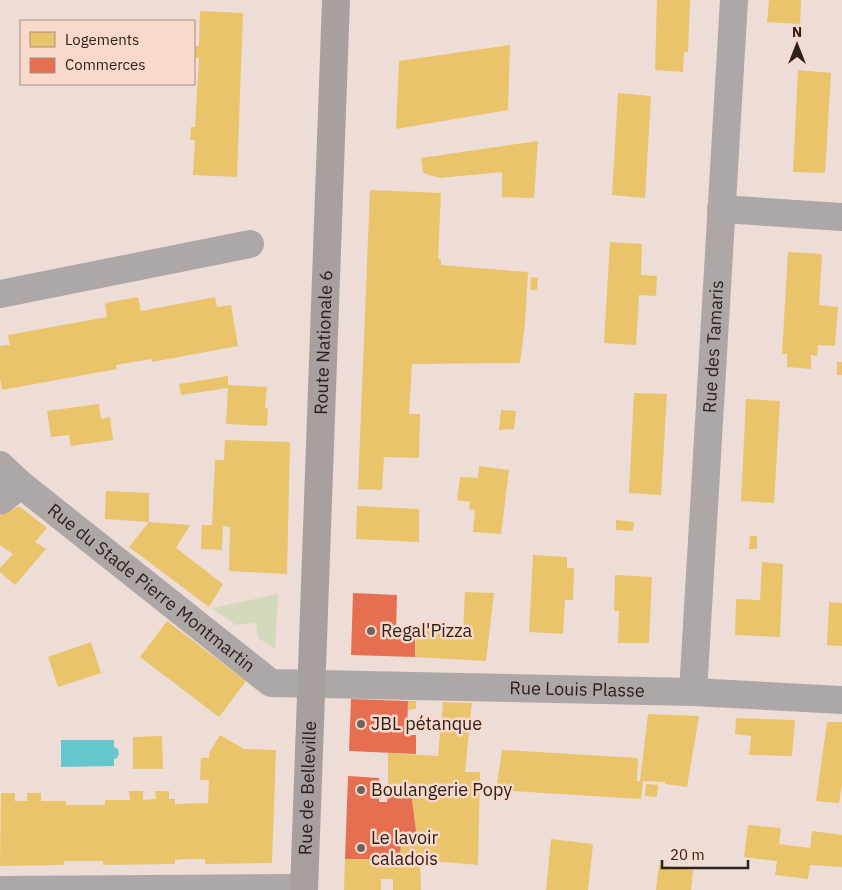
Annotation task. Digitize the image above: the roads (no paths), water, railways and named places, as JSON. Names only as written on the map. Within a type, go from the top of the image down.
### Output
[{"type":"main road","name":"Route Nationale 6","points":[[312,685],[336,0]]},
{"type":"main road","name":"Rue de Belleville","points":[[304,889],[312,685]]},
{"type":"street","name":"Rue des Tamaris","points":[[693,692],[734,0]]},
{"type":"street","points":[[721,209],[842,217]]},
{"type":"street","points":[[0,294],[250,244]]},
{"type":"street","name":"Rue du Stade Pierre Montmartin","points":[[6,483],[271,683],[312,685]]},
{"type":"street","name":"Rue Louis Plasse","points":[[312,685],[693,692],[842,700]]},
{"type":"street","points":[[0,890],[304,889]]},
{"type":"water","points":[[61,740],[114,740],[114,747],[118,749],[119,754],[114,759],[114,766],[61,767]]},
{"type":"place","name":"Regal'Pizza","points":[[371,631]]},
{"type":"place","name":"JBL pétanque","points":[[361,724]]},
{"type":"place","name":"Boulangerie Popy","points":[[361,790]]},
{"type":"place","name":"Le lavoir caladois","points":[[361,848]]}]
